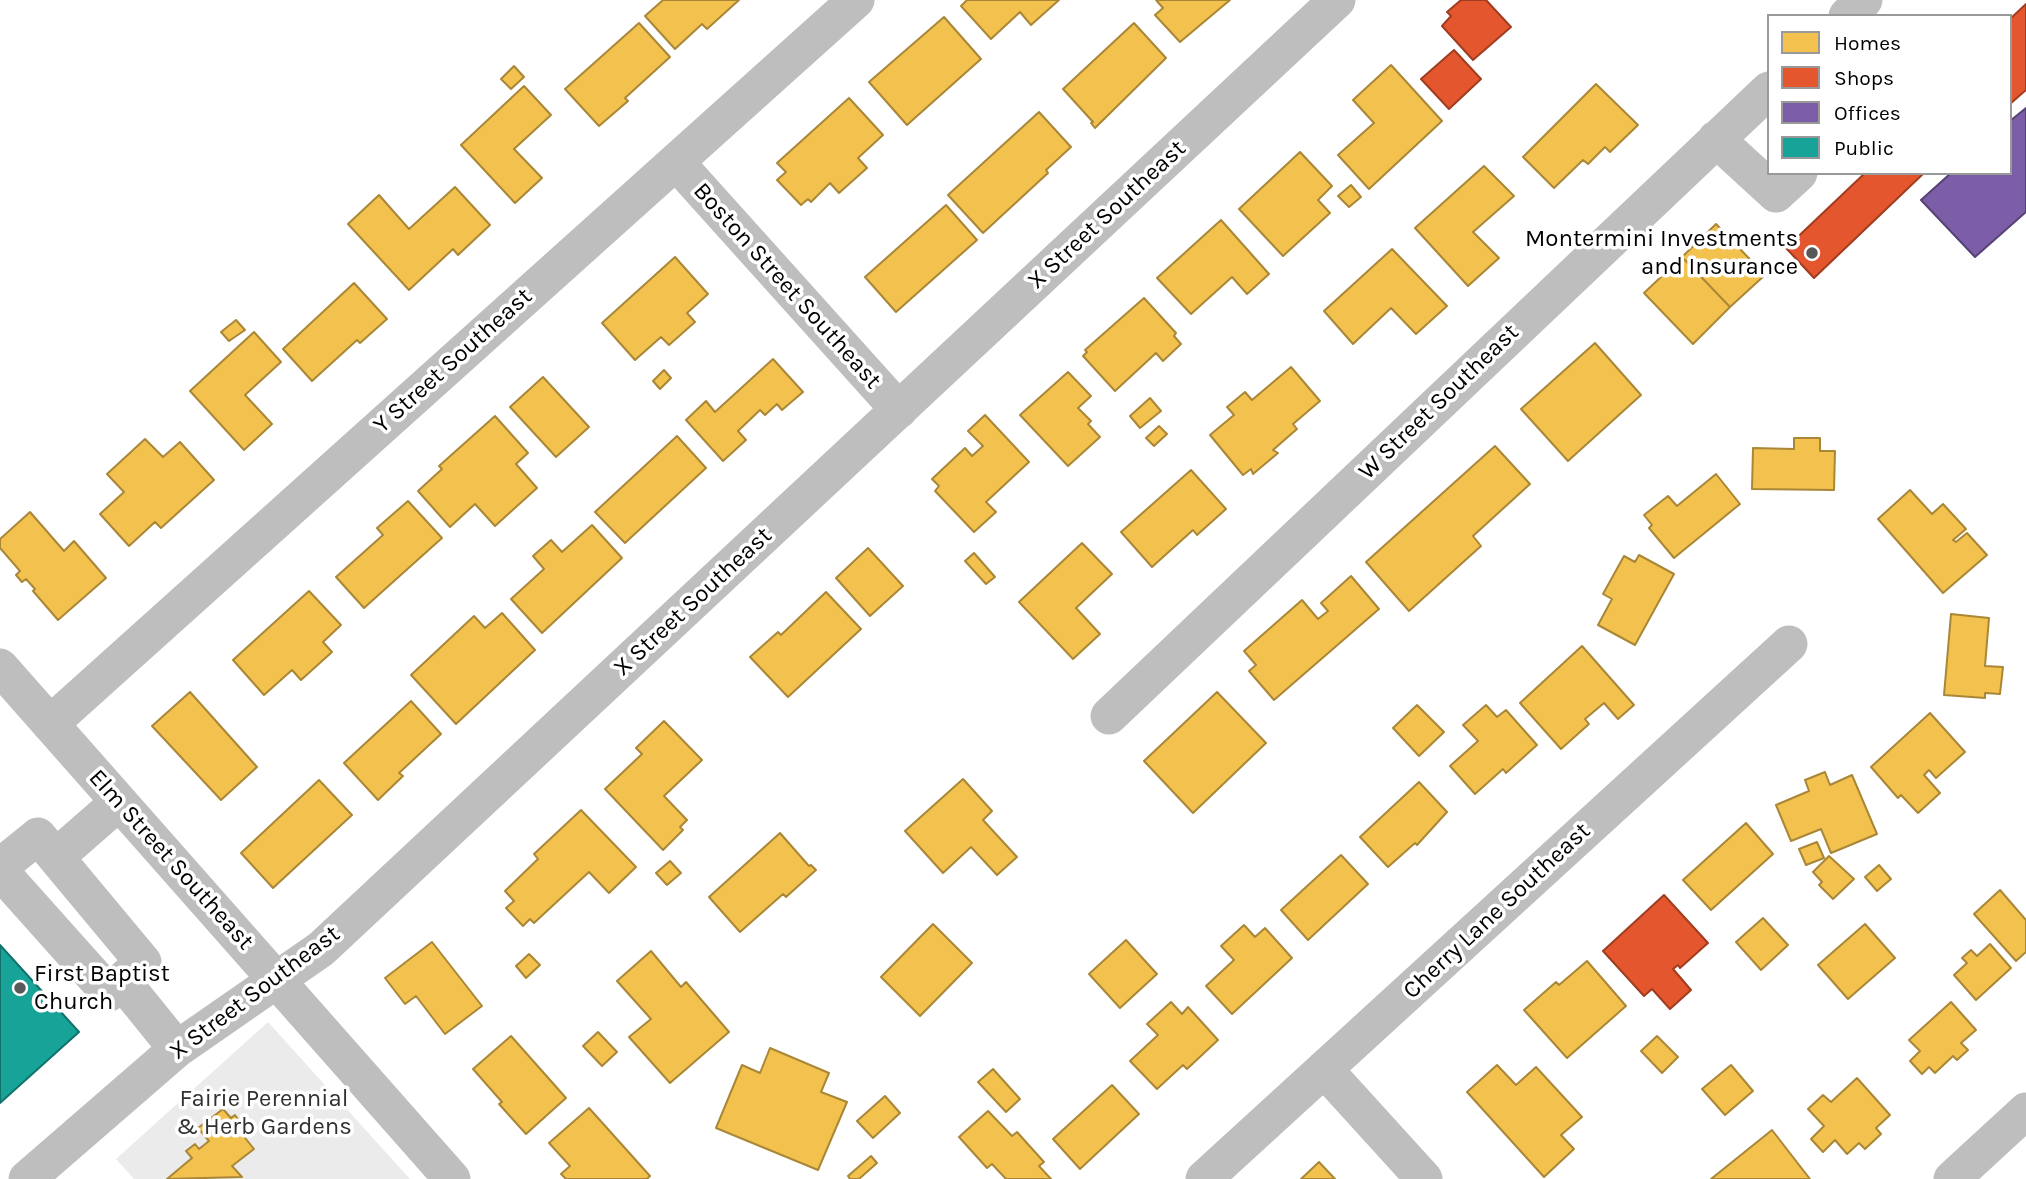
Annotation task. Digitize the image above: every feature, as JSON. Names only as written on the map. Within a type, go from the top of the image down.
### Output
[{"type":"street","name":"Y Street Southeast","points":[[50,724],[856,0]]},
{"type":"street","name":"X Street Southeast","points":[[27,1179],[177,1049],[332,939],[1338,0]]},
{"type":"street","points":[[1849,14],[1864,0]]},
{"type":"street","name":"W Street Southeast","points":[[1110,716],[1767,91]]},
{"type":"street","points":[[1716,139],[1776,194],[1797,175]]},
{"type":"street","name":"Boston Street Southeast","points":[[676,162],[899,410]]},
{"type":"street","name":"Cherry Lane Southeast","points":[[1205,1179],[1789,644]]},
{"type":"street","name":"Elm Street Southeast","points":[[0,667],[452,1179]]},
{"type":"street","points":[[56,857],[119,802]]},
{"type":"street","points":[[38,836],[56,857],[143,962],[109,993],[0,869],[38,836]]},
{"type":"street","points":[[122,981],[177,1049]]},
{"type":"street","points":[[1324,1069],[1424,1179]]},
{"type":"street","points":[[1952,1179],[2026,1111]]},
{"type":"green space","name":"Fairie Perennial & Herb Gardens","points":[[268,1022],[410,1179],[134,1179],[116,1159]]},
{"type":"building: Homes","points":[[663,0],[739,0],[707,29],[702,24],[675,49],[645,16]]},
{"type":"building: Homes","points":[[967,0],[1059,0],[1031,25],[1020,12],[991,39],[961,6]]},
{"type":"building: Homes","points":[[1156,0],[1230,0],[1180,42],[1155,15],[1163,8]]},
{"type":"building: Homes","points":[[944,17],[981,59],[907,125],[869,82]]},
{"type":"building: Homes","points":[[639,23],[670,57],[625,98],[628,101],[599,126],[565,89]]},
{"type":"building: Homes","points":[[1134,23],[1166,58],[1095,128],[1091,123],[1093,122],[1063,89]]},
{"type":"building: Homes","points":[[1391,65],[1442,121],[1369,189],[1338,155],[1374,123],[1353,100]]},
{"type":"building: Homes","points":[[514,66],[524,77],[511,89],[501,79]]},
{"type":"building: Homes","points":[[1596,84],[1638,125],[1610,152],[1605,147],[1588,164],[1583,160],[1554,188],[1523,157]]},
{"type":"building: Homes","points":[[524,86],[551,115],[514,149],[542,178],[515,203],[461,145]]},
{"type":"building: Homes","points":[[849,98],[883,135],[858,158],[867,168],[839,193],[830,183],[811,202],[808,199],[801,205],[777,180],[786,172],[777,163]]},
{"type":"building: Homes","points":[[1039,112],[1071,147],[1046,170],[1048,173],[983,233],[948,195]]},
{"type":"building: Homes","points":[[1300,152],[1332,186],[1318,200],[1330,213],[1283,256],[1239,209]]},
{"type":"building: Homes","points":[[1484,166],[1514,196],[1473,232],[1499,258],[1468,286],[1415,228]]},
{"type":"building: Homes","points":[[1351,185],[1361,197],[1349,207],[1338,196]]},
{"type":"building: Homes","points":[[455,187],[490,225],[458,255],[453,249],[409,290],[348,224],[379,195],[409,229]]},
{"type":"building: Homes","points":[[946,205],[977,240],[896,312],[865,277]]},
{"type":"building: Homes","points":[[1221,220],[1269,274],[1247,294],[1232,277],[1191,314],[1157,278]]},
{"type":"building: Homes","points":[[1716,224],[1765,275],[1730,307],[1682,257]]},
{"type":"building: Homes","points":[[1392,249],[1447,306],[1416,334],[1391,308],[1353,344],[1324,311]]},
{"type":"building: Homes","points":[[675,257],[708,294],[687,313],[695,322],[669,345],[661,337],[635,360],[602,323]]},
{"type":"building: Homes","points":[[1682,257],[1730,307],[1693,344],[1644,293]]},
{"type":"building: Homes","points":[[354,283],[387,319],[360,343],[357,340],[312,381],[283,349]]},
{"type":"building: Homes","points":[[1144,298],[1176,333],[1174,336],[1181,344],[1163,361],[1156,353],[1115,391],[1083,356],[1087,352],[1085,350]]},
{"type":"building: Homes","points":[[236,320],[245,330],[229,341],[221,332]]},
{"type":"building: Homes","points":[[254,332],[281,362],[245,395],[272,424],[244,450],[190,391]]},
{"type":"building: Homes","points":[[1595,343],[1641,395],[1568,461],[1521,409]]},
{"type":"building: Homes","points":[[773,359],[803,392],[782,410],[777,404],[765,415],[760,410],[738,431],[746,440],[723,461],[686,420],[706,401],[715,412]]},
{"type":"building: Homes","points":[[1291,367],[1320,401],[1293,424],[1297,429],[1273,450],[1278,453],[1253,474],[1251,469],[1243,475],[1210,435],[1234,415],[1227,407],[1245,392],[1252,400]]},
{"type":"building: Homes","points":[[664,370],[671,378],[660,389],[653,381]]},
{"type":"building: Homes","points":[[1068,372],[1091,396],[1078,408],[1091,421],[1088,424],[1100,437],[1068,466],[1020,415]]},
{"type":"building: Homes","points":[[543,377],[589,427],[556,457],[510,407]]},
{"type":"building: Homes","points":[[1150,398],[1161,411],[1140,428],[1130,416]]},
{"type":"building: Homes","points":[[985,415],[1029,462],[986,502],[996,512],[974,532],[935,491],[939,486],[932,479],[965,448],[972,456],[983,446],[968,431]]},
{"type":"building: Homes","points":[[495,416],[528,453],[516,464],[537,488],[495,526],[475,504],[450,527],[418,491],[442,469],[439,466]]},
{"type":"building: Homes","points":[[1159,426],[1167,434],[1154,446],[1146,438]]},
{"type":"building: Homes","points":[[677,436],[706,468],[625,543],[595,512]]},
{"type":"building: Homes","points":[[1794,438],[1820,438],[1820,451],[1835,451],[1834,490],[1752,489],[1753,448],[1794,449]]},
{"type":"building: Homes","points":[[145,439],[163,457],[180,442],[214,480],[161,528],[155,522],[129,546],[100,514],[124,492],[107,474]]},
{"type":"building: Homes","points":[[1495,446],[1530,484],[1473,536],[1481,546],[1409,611],[1366,562]]},
{"type":"building: Homes","points":[[1191,470],[1226,509],[1197,535],[1193,530],[1152,567],[1121,532]]},
{"type":"building: Homes","points":[[1716,474],[1740,504],[1674,558],[1649,528],[1652,525],[1644,515],[1668,496],[1677,506]]},
{"type":"building: Homes","points":[[1910,490],[1932,514],[1943,504],[1966,529],[1953,540],[1956,542],[1967,533],[1987,555],[1943,593],[1878,519]]},
{"type":"building: Homes","points":[[408,501],[442,538],[364,608],[336,577],[383,535],[377,528]]},
{"type":"building: Homes","points":[[30,512],[64,551],[74,541],[106,578],[58,620],[26,579],[22,582],[16,575],[20,571],[0,548],[0,539]]},
{"type":"building: Homes","points":[[592,525],[622,558],[542,633],[511,599],[544,569],[533,556],[551,540],[562,552]]},
{"type":"building: Homes","points":[[1082,543],[1112,574],[1076,608],[1100,634],[1073,659],[1019,602]]},
{"type":"building: Homes","points":[[868,548],[903,586],[870,616],[836,578]]},
{"type":"building: Homes","points":[[974,553],[995,577],[986,584],[965,561]]},
{"type":"building: Homes","points":[[1639,555],[1674,574],[1635,645],[1598,625],[1612,599],[1603,594],[1624,556],[1635,562]]},
{"type":"building: Homes","points":[[1351,576],[1379,609],[1274,700],[1249,671],[1256,665],[1244,651],[1302,600],[1318,619],[1328,611],[1321,603]]},
{"type":"building: Homes","points":[[309,591],[341,625],[323,642],[332,652],[301,680],[292,670],[264,695],[233,660]]},
{"type":"building: Homes","points":[[826,592],[861,629],[788,697],[750,657],[778,632],[781,635]]},
{"type":"building: Homes","points":[[502,613],[535,650],[456,724],[411,675],[474,616],[485,628]]},
{"type":"building: Homes","points":[[1951,614],[1989,618],[1985,666],[2003,667],[2000,694],[1985,693],[1985,698],[1944,695]]},
{"type":"building: Homes","points":[[1582,646],[1634,705],[1618,719],[1604,703],[1585,719],[1589,724],[1561,749],[1520,703]]},
{"type":"building: Homes","points":[[190,692],[257,767],[221,800],[152,726]]},
{"type":"building: Homes","points":[[1217,692],[1266,743],[1193,813],[1144,761]]},
{"type":"building: Homes","points":[[411,701],[441,734],[399,773],[403,776],[378,800],[344,763]]},
{"type":"building: Homes","points":[[1417,705],[1444,732],[1419,756],[1393,728]]},
{"type":"building: Homes","points":[[1486,705],[1497,717],[1506,710],[1537,745],[1506,773],[1503,769],[1475,794],[1450,766],[1478,741],[1463,725]]},
{"type":"building: Homes","points":[[1930,713],[1965,752],[1936,778],[1929,770],[1924,775],[1940,793],[1918,813],[1901,795],[1898,798],[1871,767]]},
{"type":"building: Homes","points":[[664,721],[702,760],[664,796],[687,820],[680,827],[683,830],[663,850],[605,789],[642,754],[636,748]]},
{"type":"building: Homes","points":[[1825,772],[1830,785],[1852,775],[1877,834],[1831,853],[1821,829],[1791,841],[1776,805],[1809,791],[1805,780]]},
{"type":"building: Homes","points":[[963,779],[992,811],[983,820],[1017,857],[997,875],[971,847],[943,873],[905,831]]},
{"type":"building: Homes","points":[[319,780],[352,815],[273,888],[241,853]]},
{"type":"building: Homes","points":[[1419,782],[1447,812],[1417,845],[1415,843],[1388,867],[1360,837]]},
{"type":"building: Homes","points":[[581,810],[636,867],[609,893],[589,872],[534,923],[530,919],[523,926],[506,908],[514,901],[505,891],[538,859],[534,854]]},
{"type":"building: Homes","points":[[1746,823],[1773,854],[1711,910],[1683,880]]},
{"type":"building: Homes","points":[[780,833],[809,866],[816,870],[786,897],[783,894],[740,932],[709,897]]},
{"type":"building: Homes","points":[[1817,842],[1824,858],[1806,865],[1799,849]]},
{"type":"building: Homes","points":[[1341,855],[1368,884],[1308,940],[1281,910]]},
{"type":"building: Homes","points":[[1829,856],[1854,879],[1833,899],[1819,885],[1822,882],[1813,872]]},
{"type":"building: Homes","points":[[670,861],[681,873],[667,885],[656,873]]},
{"type":"building: Homes","points":[[1879,865],[1891,879],[1877,891],[1865,877]]},
{"type":"building: Homes","points":[[2000,890],[2026,920],[2026,952],[2016,961],[1974,914]]},
{"type":"building: Homes","points":[[1763,918],[1788,945],[1761,970],[1736,942]]},
{"type":"building: Homes","points":[[933,924],[972,963],[920,1016],[881,977]]},
{"type":"building: Homes","points":[[1865,924],[1895,958],[1848,999],[1818,965]]},
{"type":"building: Homes","points":[[1244,925],[1255,937],[1265,928],[1292,958],[1232,1014],[1206,986],[1234,960],[1221,946]]},
{"type":"building: Homes","points":[[1126,940],[1157,974],[1120,1008],[1089,974]]},
{"type":"building: Homes","points":[[432,942],[482,1006],[445,1034],[416,996],[405,1004],[385,978]]},
{"type":"building: Homes","points":[[1990,944],[2011,968],[1976,1000],[1954,975],[1967,963],[1962,958],[1971,950],[1977,956]]},
{"type":"building: Homes","points":[[651,951],[681,987],[686,982],[729,1032],[670,1083],[629,1037],[651,1019],[617,981]]},
{"type":"building: Homes","points":[[529,954],[540,965],[526,978],[516,966]]},
{"type":"building: Homes","points":[[1587,961],[1626,1006],[1567,1058],[1524,1010],[1556,982],[1559,985]]},
{"type":"building: Homes","points":[[1171,1002],[1182,1014],[1188,1007],[1218,1040],[1187,1069],[1183,1065],[1157,1089],[1130,1061],[1158,1035],[1147,1024]]},
{"type":"building: Homes","points":[[1951,1002],[1976,1030],[1961,1043],[1968,1050],[1957,1060],[1953,1056],[1935,1073],[1929,1067],[1922,1074],[1910,1061],[1920,1051],[1909,1040]]},
{"type":"building: Homes","points":[[598,1032],[617,1052],[602,1066],[583,1046]]},
{"type":"building: Homes","points":[[511,1036],[566,1098],[526,1134],[473,1069]]},
{"type":"building: Homes","points":[[1657,1036],[1678,1057],[1662,1073],[1641,1051]]},
{"type":"building: Homes","points":[[770,1048],[829,1073],[821,1092],[847,1102],[818,1170],[716,1128],[742,1065],[760,1073]]},
{"type":"building: Homes","points":[[1497,1065],[1516,1085],[1536,1067],[1582,1117],[1561,1135],[1574,1149],[1544,1177],[1467,1092]]},
{"type":"building: Homes","points":[[1731,1065],[1753,1091],[1725,1115],[1702,1089]]},
{"type":"building: Homes","points":[[993,1069],[1020,1099],[1006,1112],[978,1082]]},
{"type":"building: Homes","points":[[1857,1078],[1890,1115],[1876,1128],[1881,1134],[1865,1149],[1859,1143],[1847,1154],[1835,1140],[1823,1152],[1811,1139],[1824,1126],[1808,1109],[1823,1095],[1831,1102]]},
{"type":"building: Homes","points":[[1112,1085],[1139,1114],[1080,1169],[1053,1139]]},
{"type":"building: Homes","points":[[885,1096],[900,1113],[873,1138],[857,1121]]},
{"type":"building: Homes","points":[[589,1108],[650,1176],[647,1179],[566,1179],[561,1174],[570,1166],[549,1143]]},
{"type":"building: Homes","points":[[223,1109],[231,1118],[235,1115],[242,1125],[238,1129],[254,1149],[232,1166],[242,1177],[167,1179],[192,1158],[186,1151],[195,1144],[199,1149],[209,1141],[198,1128]]},
{"type":"building: Homes","points":[[988,1111],[1012,1136],[1017,1132],[1044,1162],[1039,1166],[1051,1179],[1006,1179],[992,1164],[987,1168],[959,1137]]},
{"type":"building: Homes","points":[[1772,1130],[1810,1179],[1711,1179]]},
{"type":"building: Homes","points":[[871,1156],[877,1163],[859,1179],[850,1179],[848,1176]]},
{"type":"building: Homes","points":[[1319,1162],[1335,1179],[1301,1179]]},
{"type":"building: Shops","points":[[1461,0],[1486,0],[1511,27],[1473,60],[1442,26],[1451,16],[1447,12]]},
{"type":"building: Shops","points":[[2026,4],[2026,90],[2012,102],[2012,17]]},
{"type":"building: Shops","points":[[1454,50],[1481,79],[1449,109],[1421,79]]},
{"type":"building: Shops","points":[[1863,175],[1922,175],[1814,278],[1786,248]]},
{"type":"building: Shops","points":[[1664,895],[1708,943],[1680,968],[1678,965],[1673,969],[1691,990],[1670,1009],[1652,989],[1644,996],[1603,951]]},
{"type":"building: Offices","points":[[2026,108],[2026,212],[1975,257],[1921,200],[1949,175],[2012,175],[2012,119]]},
{"type":"building: Public","name":"First Baptist Church","points":[[0,945],[79,1032],[0,1103]]},
{"type":"place","name":"Montermini Investments and Insurance","points":[[1812,253]]},
{"type":"place","name":"First Baptist Church","points":[[20,988]]}]
